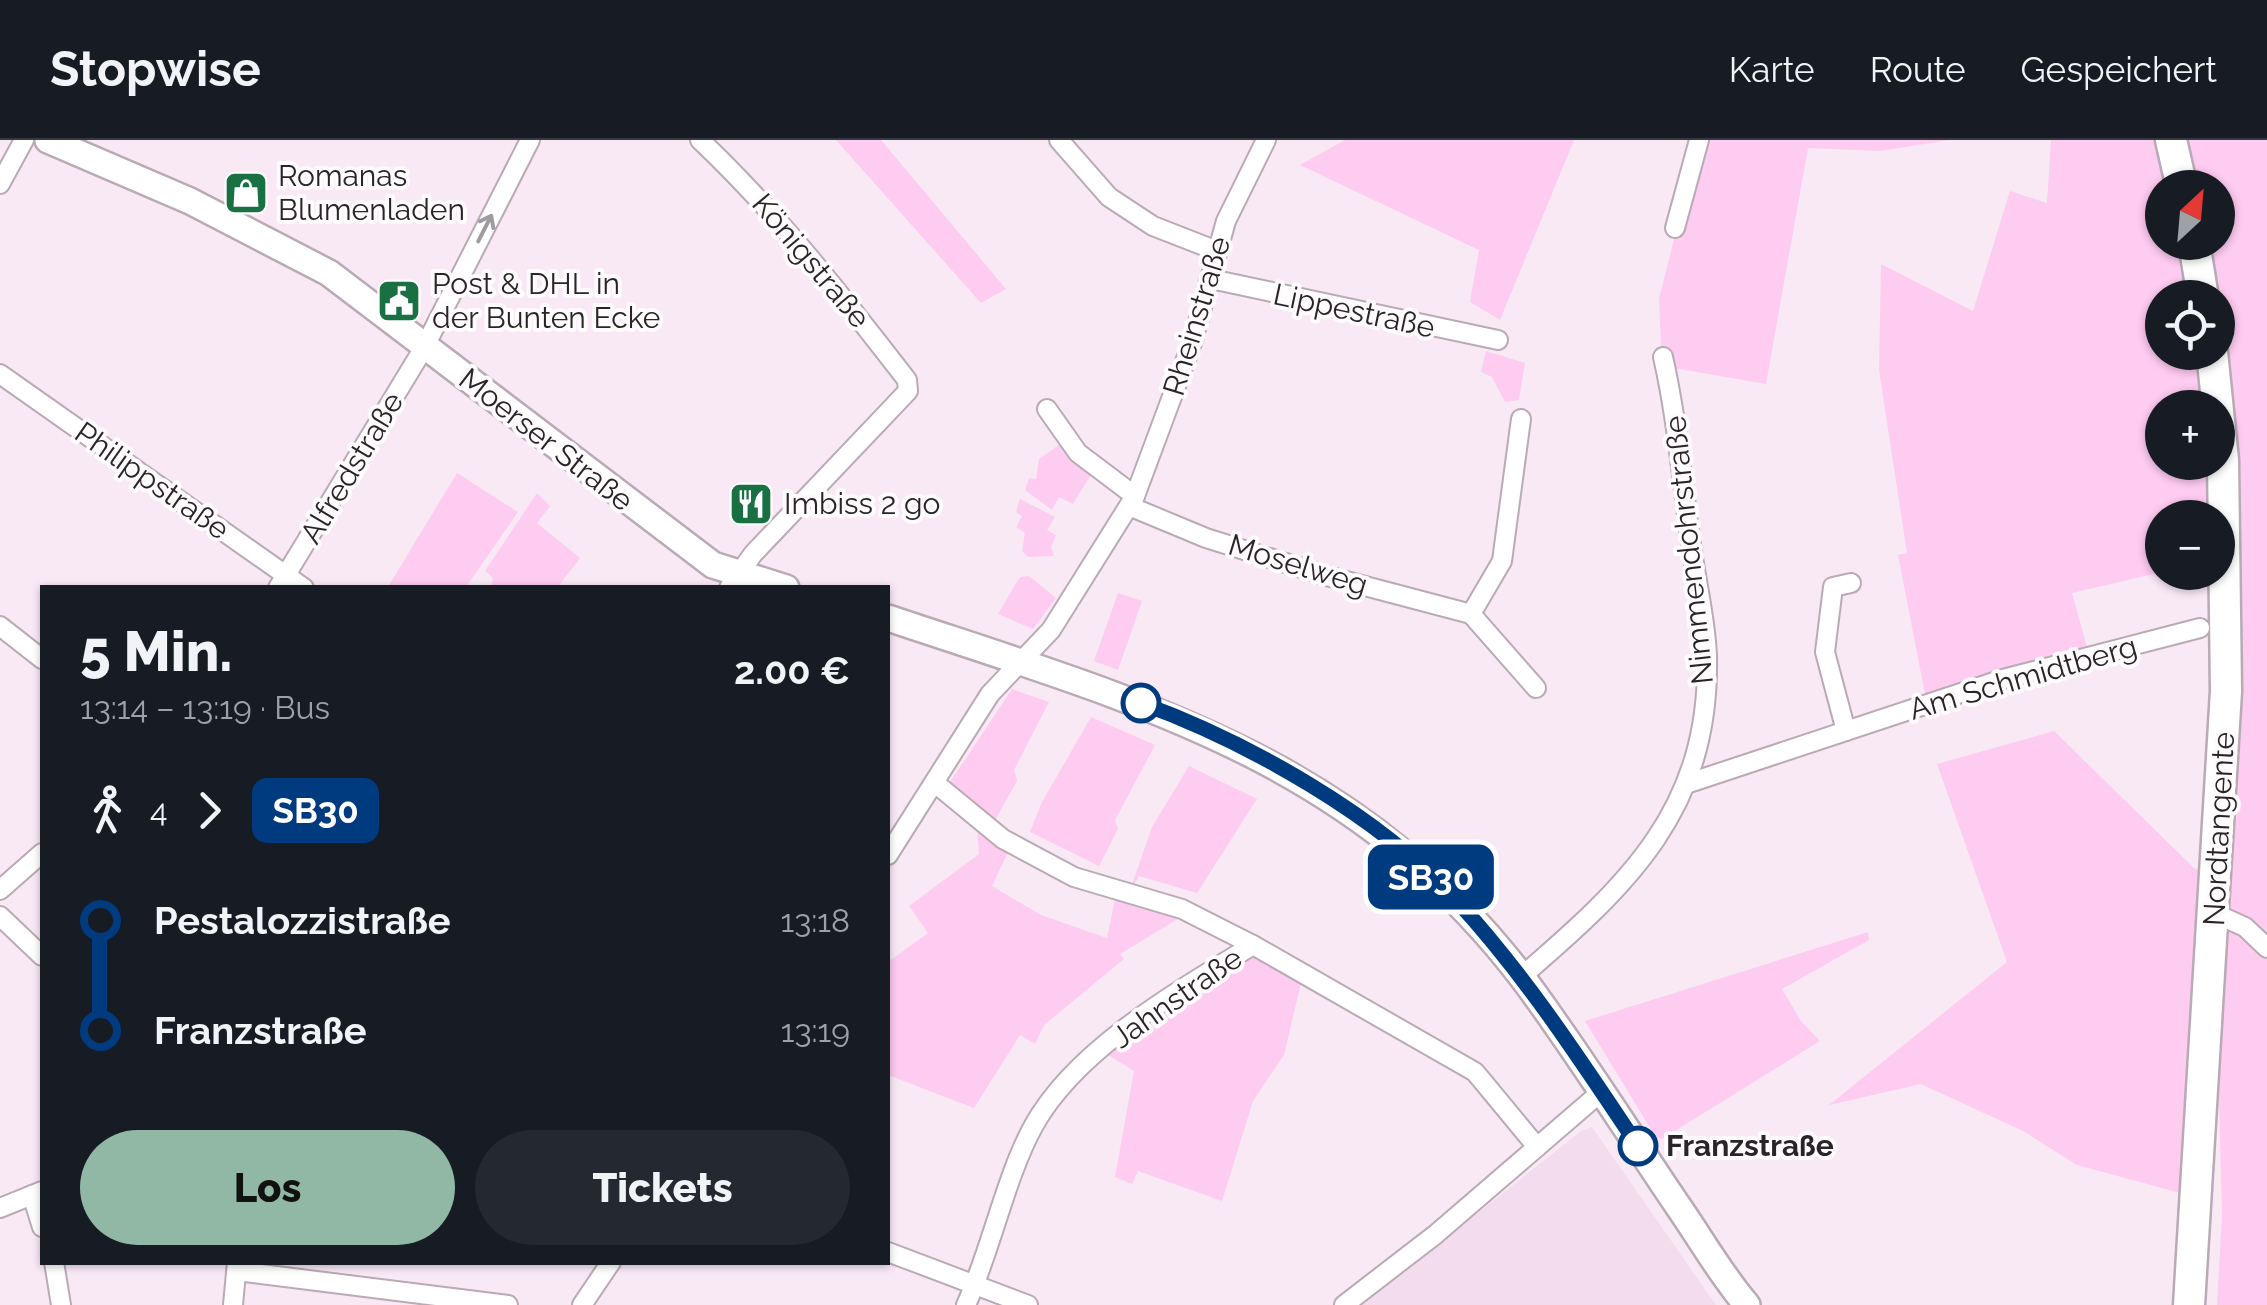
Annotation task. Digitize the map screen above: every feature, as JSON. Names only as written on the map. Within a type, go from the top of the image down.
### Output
[{"type":"main road","points":[[2170,140],[2178,170]]},
{"type":"main road","name":"Nordtangente","points":[[2189,1305],[2226,690],[2223,460],[2214,370]]},
{"type":"street","points":[[0,184],[24,140]]},
{"type":"street","name":"Alfredstraße","points":[[282,582],[424,346],[530,140]]},
{"type":"street","name":"Königstraße","points":[[700,140],[744,182],[830,281],[907,380],[908,391],[753,554],[734,582]]},
{"type":"street","points":[[1060,140],[1109,198],[1153,226],[1218,251]]},
{"type":"street","points":[[1676,228],[1699,140]]},
{"type":"street","name":"Moerser Straße","points":[[56,141],[299,256],[354,291],[734,582],[760,585]]},
{"type":"street","name":"Rheinstraße","points":[[890,853],[990,694],[1011,670],[1024,663],[1051,630],[1132,501],[1192,343],[1226,220],[1260,143]]},
{"type":"street","name":"Lippestraße","points":[[1211,279],[1498,340]]},
{"type":"street","name":"Nimmendohrstraße","points":[[1521,976],[1568,937],[1662,837],[1689,783],[1705,725],[1707,654],[1663,357]]},
{"type":"street","name":"Philippstraße","points":[[0,374],[282,582]]},
{"type":"street","points":[[1047,408],[1078,453],[1132,501]]},
{"type":"street","points":[[1521,419],[1502,561],[1471,614],[1536,688]]},
{"type":"street","name":"Moselweg","points":[[1132,501],[1206,538],[1327,576],[1471,614]]},
{"type":"street","points":[[1846,731],[1825,652],[1833,587],[1851,584]]},
{"type":"street","points":[[890,619],[1168,713],[1264,758],[1340,804],[1454,897],[1521,976],[1748,1305]]},
{"type":"street","points":[[0,626],[40,657]]},
{"type":"street","name":"Am Schmidtberg","points":[[1689,783],[2003,679],[2200,628]]},
{"type":"street","points":[[935,783],[1003,839],[1074,877],[1182,908],[1253,945]]},
{"type":"street","points":[[0,890],[40,855]]},
{"type":"street","points":[[2214,914],[2245,927],[2267,948]]},
{"type":"street","points":[[0,916],[40,954]]},
{"type":"street","name":"Jahnstraße","points":[[966,1305],[1034,1125],[1062,1087],[1152,1008],[1253,945],[1475,1072],[1537,1147]]},
{"type":"street","points":[[1344,1305],[1602,1092]]},
{"type":"street","points":[[0,1208],[37,1193]]},
{"type":"street","points":[[890,1253],[1028,1305]]},
{"type":"street","points":[[54,1265],[61,1305]]},
{"type":"street","points":[[582,1305],[609,1265]]},
{"type":"street","points":[[233,1305],[237,1266],[452,1302],[508,1305]]},
{"type":"shaded area","points":[[836,140],[881,140],[1006,289],[981,303]]},
{"type":"shaded area","points":[[1345,140],[1574,140],[1500,320],[1470,302],[1479,250],[1300,165]]},
{"type":"shaded area","points":[[1699,140],[1949,140],[1880,151],[1808,148],[1766,384],[1662,366],[1659,299]]},
{"type":"shaded area","points":[[2051,140],[2156,140],[2163,170],[2145,170],[2145,260],[2197,260],[2200,280],[2145,280],[2145,370],[2235,370],[2235,280],[2213,280],[2208,260],[2235,260],[2235,170],[2192,170],[2185,140],[2267,140],[2267,1305],[2217,1305],[2222,1214],[2215,949],[2195,1197],[2077,1165],[2023,1131],[1921,1084],[1829,1105],[2007,962],[1937,764],[2054,731],[2194,868],[2218,878],[2218,590],[2235,590],[2235,500],[2145,500],[2145,576],[2072,593],[2087,647],[1925,694],[1898,555],[1907,553],[1879,370],[1881,264],[1973,311],[2010,191],[2047,203]]},
{"type":"shaded area","points":[[1486,351],[1525,363],[1519,400],[1505,402],[1492,377],[1481,372]]},
{"type":"shaded area","points":[[1059,445],[1092,473],[1073,504],[1059,497],[1052,510],[1025,490],[1029,478],[1036,479],[1039,459]]},
{"type":"shaded area","points":[[457,473],[518,512],[467,585],[389,585]]},
{"type":"shaded area","points":[[537,493],[550,506],[537,523],[580,558],[560,585],[491,585],[493,578],[485,571]]},
{"type":"shaded area","points":[[1020,499],[1055,517],[1047,530],[1056,535],[1051,547],[1054,556],[1028,557],[1022,551],[1025,533],[1016,527],[1022,516],[1016,512]]},
{"type":"shaded area","points":[[1029,576],[1056,598],[1033,629],[998,614],[1020,577]]},
{"type":"shaded area","points":[[1118,593],[1142,601],[1118,670],[1094,661]]},
{"type":"shaded area","points":[[1012,689],[1049,702],[1014,770],[1017,781],[990,829],[948,785]]},
{"type":"shaded area","points":[[1091,717],[1155,745],[1115,820],[1118,829],[1099,866],[1030,832],[1041,804]]},
{"type":"shaded area","points":[[1189,766],[1257,799],[1197,893],[1139,876],[1129,893],[1152,827]]},
{"type":"shaded area","points":[[977,827],[1009,850],[992,886],[1041,915],[1107,938],[1117,890],[1189,912],[1120,954],[1124,959],[1044,1025],[1035,1044],[1020,1035],[974,1108],[890,1076],[890,961],[928,933],[909,906],[979,854]]},
{"type":"shaded area","points":[[1868,932],[1869,940],[1782,989],[1801,1021],[1820,1041],[1662,1139],[1655,1136],[1585,1021]]},
{"type":"shaded area","points":[[1246,949],[1301,983],[1284,1055],[1253,1101],[1222,1201],[1138,1171],[1132,1184],[1115,1177],[1134,1071],[1102,1051]]},
{"type":"shaded area","points":[[1592,1127],[1716,1305],[1362,1305],[1581,1131]]},
{"type":"bus line","name":"SB30","points":[[1141,703],[1264,758],[1340,804],[1454,897],[1542,1004],[1638,1146]]},
{"type":"place","name":"Romanas Blumenladen","points":[[246,193]]},
{"type":"place","name":"Post & DHL in der Bunten Ecke","points":[[399,301]]},
{"type":"place","name":"Imbiss 2 go","points":[[751,504]]},
{"type":"place","name":"Franzstraße","points":[[1638,1146]]}]
